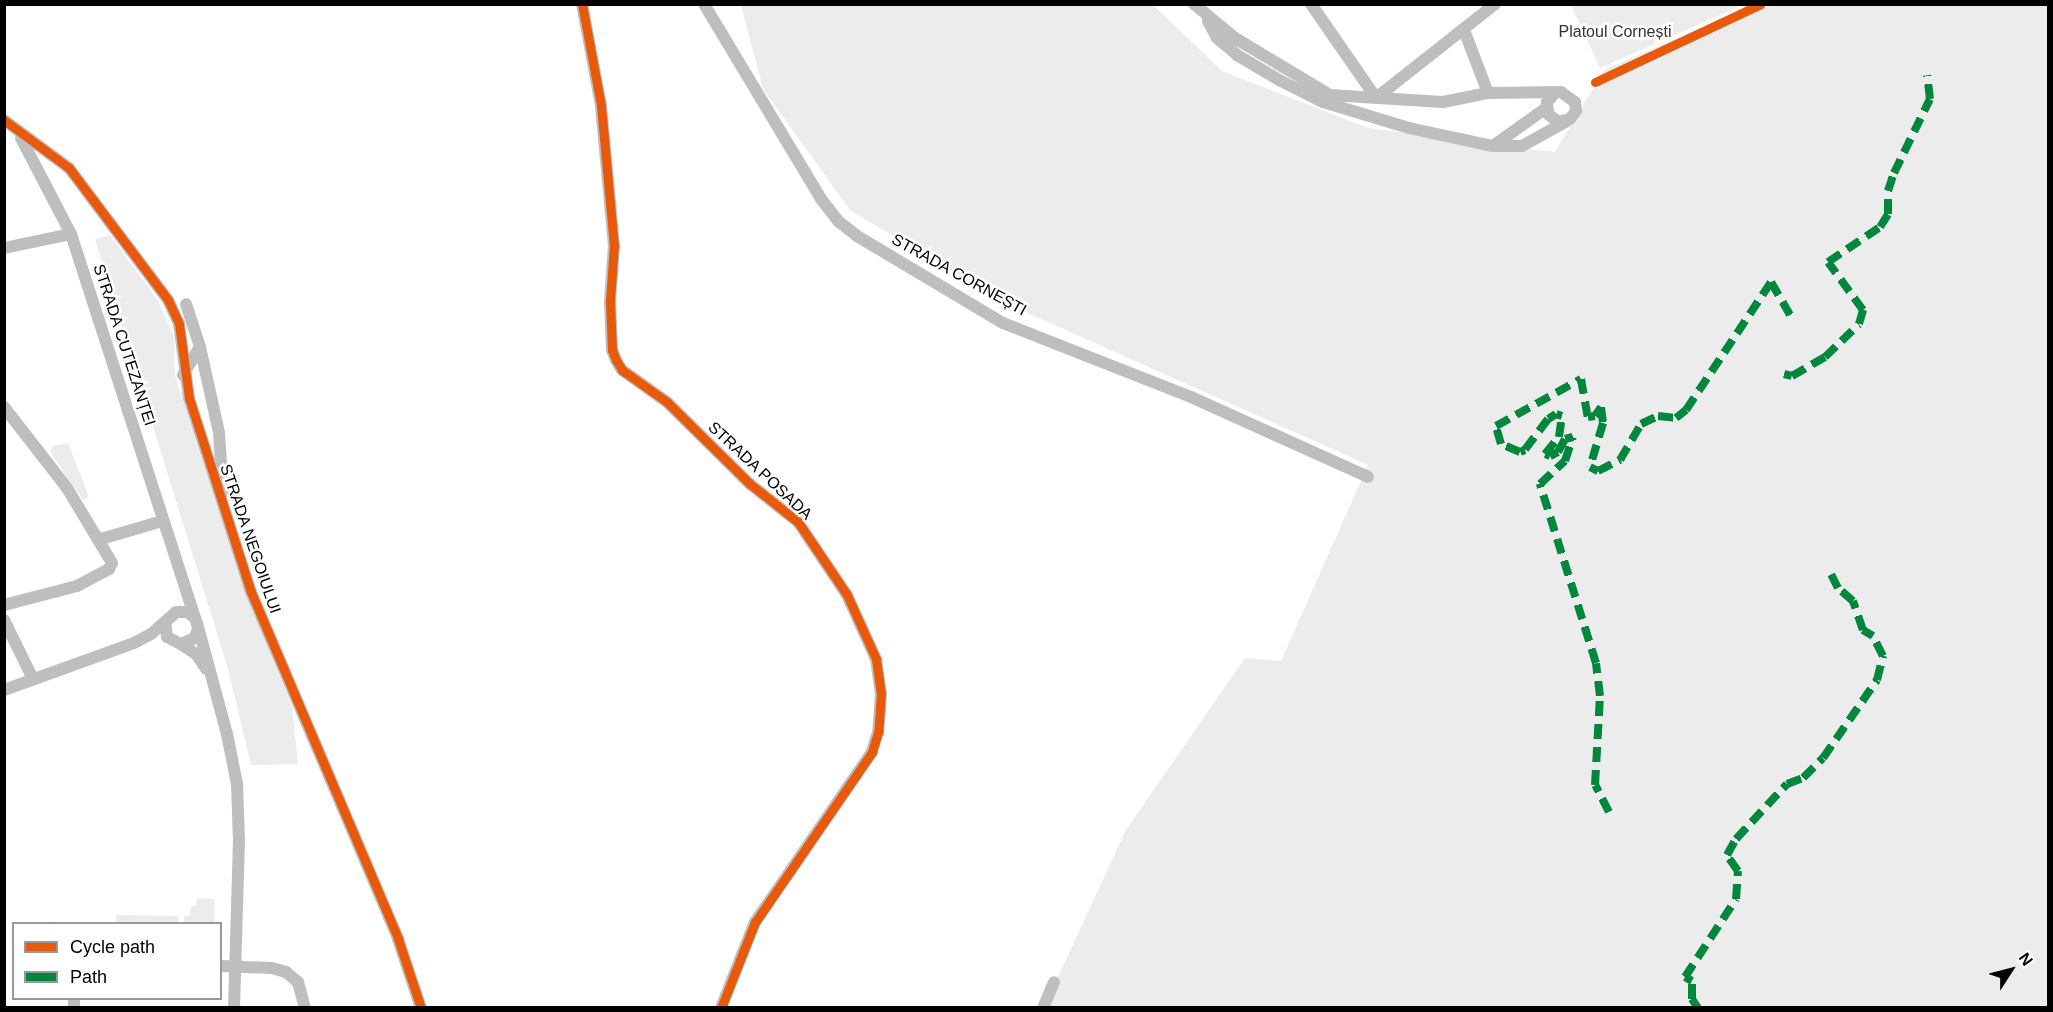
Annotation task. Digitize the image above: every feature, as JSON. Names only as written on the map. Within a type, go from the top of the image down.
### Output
[{"type":"street","name":"STRADA POSADA","points":[[582,4],[602,106],[614,245],[610,301],[612,350],[616,360],[622,370],[667,402],[750,484],[798,522],[847,595],[876,659],[881,693],[878,732],[872,752],[755,922],[721,1008]]},
{"type":"street","name":"STRADA CORNEȘTI","points":[[704,4],[820,199],[838,221],[857,236],[1004,322],[1191,396],[1368,477]]},
{"type":"street","points":[[1194,4],[1205,16],[1217,38],[1237,56],[1346,110],[1493,146],[1522,147],[1570,119],[1576,111],[1573,98],[1564,92],[1554,94],[1488,93],[1443,102],[1330,95],[1315,89],[1205,16]]},
{"type":"street","points":[[1311,4],[1376,98]]},
{"type":"street","points":[[1376,98],[1495,4]]},
{"type":"street","points":[[1464,30],[1488,93]]},
{"type":"street","points":[[1493,146],[1546,108],[1554,94]]},
{"type":"street","points":[[1546,108],[1552,119],[1570,119]]},
{"type":"street","name":"STRADA NEGOIULUI","points":[[4,120],[17,132],[69,168],[168,300],[179,324],[183,375],[222,511],[266,630],[297,707],[320,748],[398,939],[422,1008]]},
{"type":"street","name":"STRADA CUTEZANȚEI","points":[[17,132],[71,234],[180,578],[197,623],[210,675],[237,784],[239,840],[234,1008]]},
{"type":"street","points":[[4,248],[71,234]]},
{"type":"street","name":"STRADA NEGOIULUI","points":[[186,304],[200,347],[219,433],[222,511]]},
{"type":"street","points":[[183,375],[200,347]]},
{"type":"street","points":[[4,407],[9,421],[101,539],[111,556],[110,569],[77,586],[4,605]]},
{"type":"street","points":[[101,539],[162,521],[179,554],[202,621],[210,675]]},
{"type":"street","name":"STRADA CUTEZANȚEI","points":[[169,618],[178,599],[180,578]]},
{"type":"street","points":[[4,690],[32,677],[134,643],[169,618],[187,612],[197,623],[195,638],[176,643],[134,643]]},
{"type":"street","points":[[169,618],[165,632],[176,643]]},
{"type":"street","points":[[4,620],[32,677]]},
{"type":"street","name":"STRADA CUTEZANȚEI","points":[[176,643],[196,654],[210,675]]},
{"type":"street","points":[[222,966],[286,972],[298,982],[305,1008]]},
{"type":"street","points":[[1043,1008],[1054,982]]},
{"type":"green space","points":[[741,5],[1153,5],[1222,71],[1368,128],[1555,152],[1604,70],[1752,5],[2048,5],[2048,1007],[1044,1007],[1126,830],[1245,658],[1281,661],[1368,465],[1001,301],[850,210],[763,89]]},
{"type":"green space","name":"Platoul Cornești","points":[[1571,5],[1743,5],[1600,68]]},
{"type":"green space","points":[[110,235],[157,299],[174,337],[175,375],[241,582],[292,707],[298,764],[251,765],[228,669],[95,239]]},
{"type":"green space","points":[[68,443],[89,497],[83,500],[50,452],[53,446]]},
{"type":"green space","points":[[197,898],[214,899],[215,922],[184,922],[184,916],[190,916],[191,906],[196,906]]},
{"type":"green space","points":[[116,915],[178,916],[178,922],[116,922]]},
{"type":"marked path","points":[[1784,374],[1792,376],[1825,357],[1859,324],[1863,310],[1828,262],[1880,227],[1888,214],[1888,191],[1894,173],[1930,99],[1927,75]]},
{"type":"marked path","points":[[1609,812],[1595,785],[1600,696],[1596,663],[1540,484],[1565,461],[1573,437],[1565,439],[1558,452],[1550,456],[1545,454],[1559,437],[1562,416],[1556,414],[1548,419],[1525,450],[1520,452],[1501,444],[1496,426],[1581,379],[1588,417],[1595,416],[1601,407],[1603,423],[1590,467],[1598,471],[1620,460],[1641,424],[1658,416],[1676,418],[1686,410],[1771,282],[1791,316]]},
{"type":"marked path","points":[[1698,1008],[1692,999],[1692,981],[1685,977],[1736,899],[1738,871],[1727,855],[1736,839],[1787,784],[1803,778],[1823,758],[1877,680],[1883,656],[1873,636],[1863,630],[1853,601],[1838,588],[1831,574]]},
{"type":"cycle path","points":[[582,4],[601,106],[614,245],[610,301],[612,350],[616,360],[622,370],[667,402],[750,484],[798,522],[847,595],[876,659],[881,693],[878,732],[872,752],[755,922],[721,1008]]},
{"type":"cycle path","points":[[1595,82],[1761,4]]},
{"type":"cycle path","points":[[4,120],[69,168],[168,300],[179,324],[189,398],[251,592],[398,939],[421,1008]]}]
